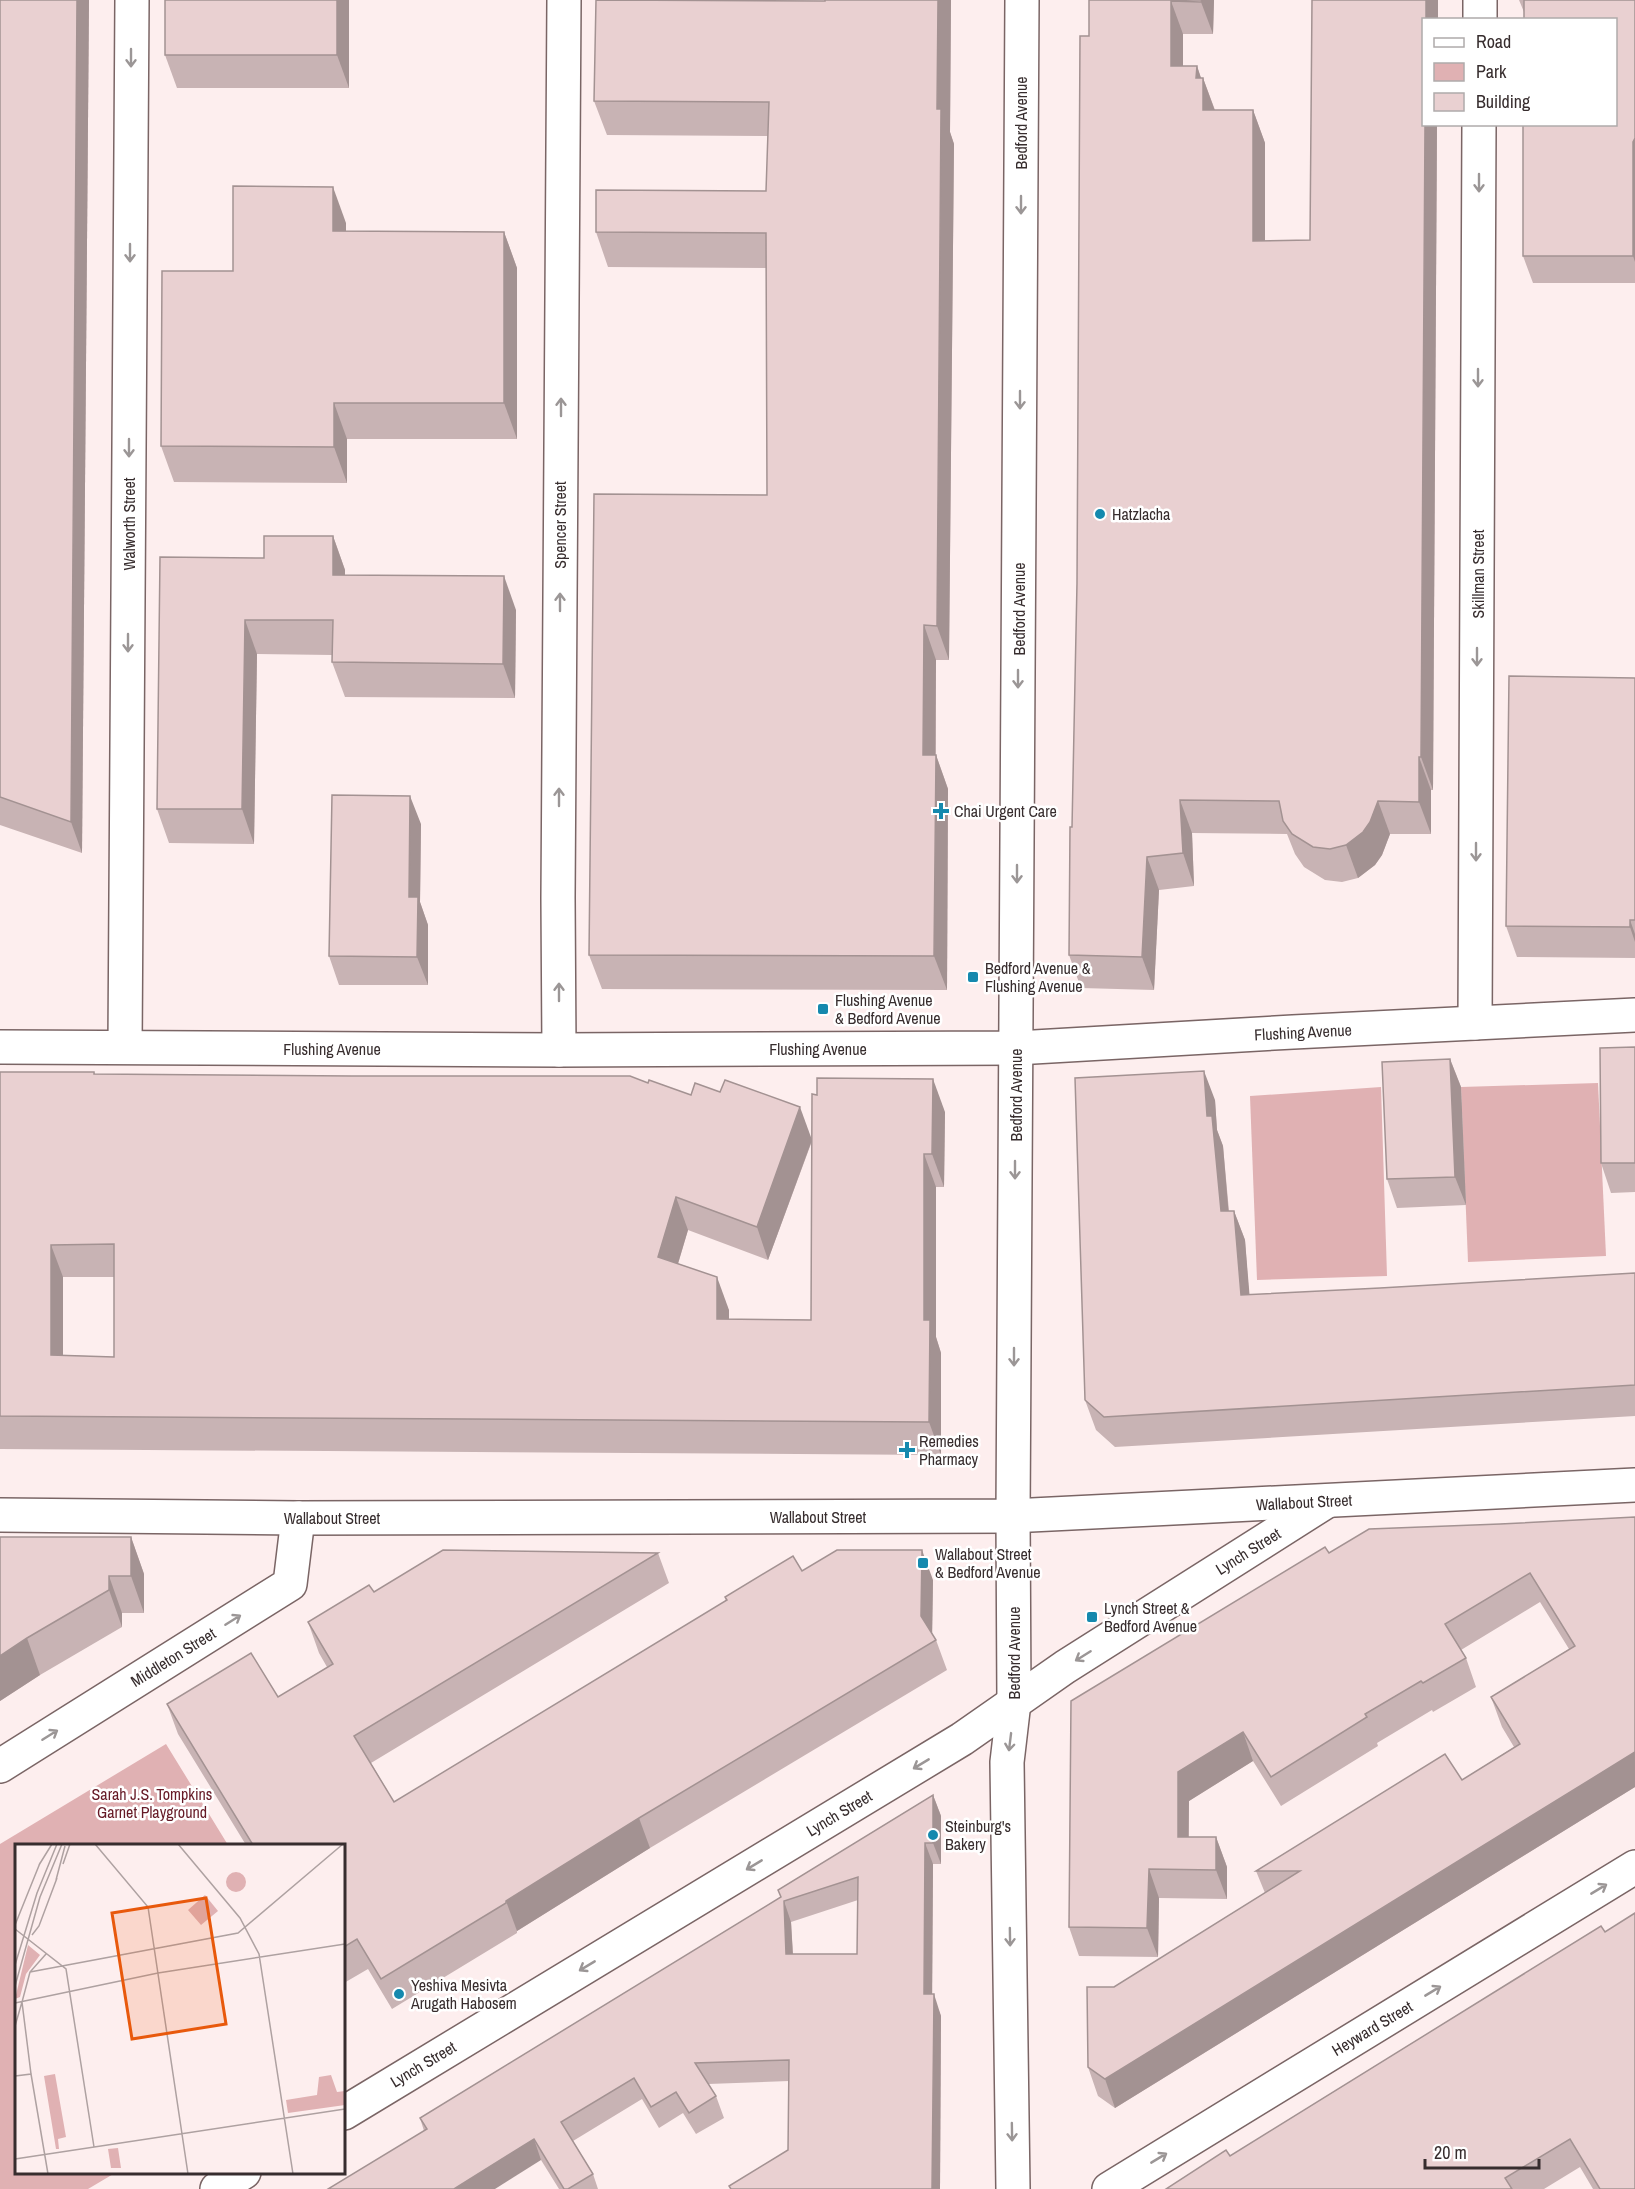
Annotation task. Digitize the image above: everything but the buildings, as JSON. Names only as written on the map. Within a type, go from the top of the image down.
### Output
[{"type":"main road","name":"Walworth Street","points":[[125,1047],[132,0]]},
{"type":"main road","name":"Spencer Street","points":[[559,1050],[558,838],[564,0]]},
{"type":"main road","name":"Bedford Avenue","points":[[1013,2189],[1007,1762],[1014,1702],[1013,1516],[1022,0]]},
{"type":"main road","points":[[1480,0],[1480,18]]},
{"type":"main road","name":"Skillman Street","points":[[1476,1023],[1479,126]]},
{"type":"main road","name":"Flushing Avenue","points":[[0,1047],[559,1050],[1016,1048],[1635,1015]]},
{"type":"main road","name":"Wallabout Street","points":[[0,1515],[298,1518],[1013,1516],[1635,1485]]},
{"type":"main road","name":"Lynch Street","points":[[345,2112],[962,1739],[1014,1702],[1327,1501]]},
{"type":"main road","name":"Middleton Street","points":[[0,1766],[290,1584],[298,1518]]},
{"type":"main road","name":"Heyward Street","points":[[1109,2189],[1635,1868]]},
{"type":"main road","points":[[217,2189],[241,2174]]},
{"type":"green space","points":[[1598,1083],[1606,1256],[1468,1262],[1461,1087]]},
{"type":"green space","points":[[1381,1087],[1387,1276],[1257,1280],[1250,1096]]},
{"type":"green space","name":"Sarah J.S. Tompkins Garnet Playground","points":[[166,1744],[227,1844],[15,1844],[15,2174],[113,2174],[88,2189],[0,2189],[0,1844]]},
{"type":"place","name":"Hatzlacha","points":[[1100,514]]},
{"type":"place","name":"Chai Urgent Care","points":[[941,811]]},
{"type":"place","name":"Bedford Avenue & Flushing Avenue","points":[[973,977]]},
{"type":"place","name":"Flushing Avenue & Bedford Avenue","points":[[823,1009]]},
{"type":"place","name":"Remedies Pharmacy","points":[[907,1450]]},
{"type":"place","name":"Wallabout Street & Bedford Avenue","points":[[923,1563]]},
{"type":"place","name":"Lynch Street & Bedford Avenue","points":[[1092,1617]]},
{"type":"place","name":"Steinburg's Bakery","points":[[933,1835]]},
{"type":"place","name":"Yeshiva Mesivta Arugath Habosem","points":[[399,1994]]}]
